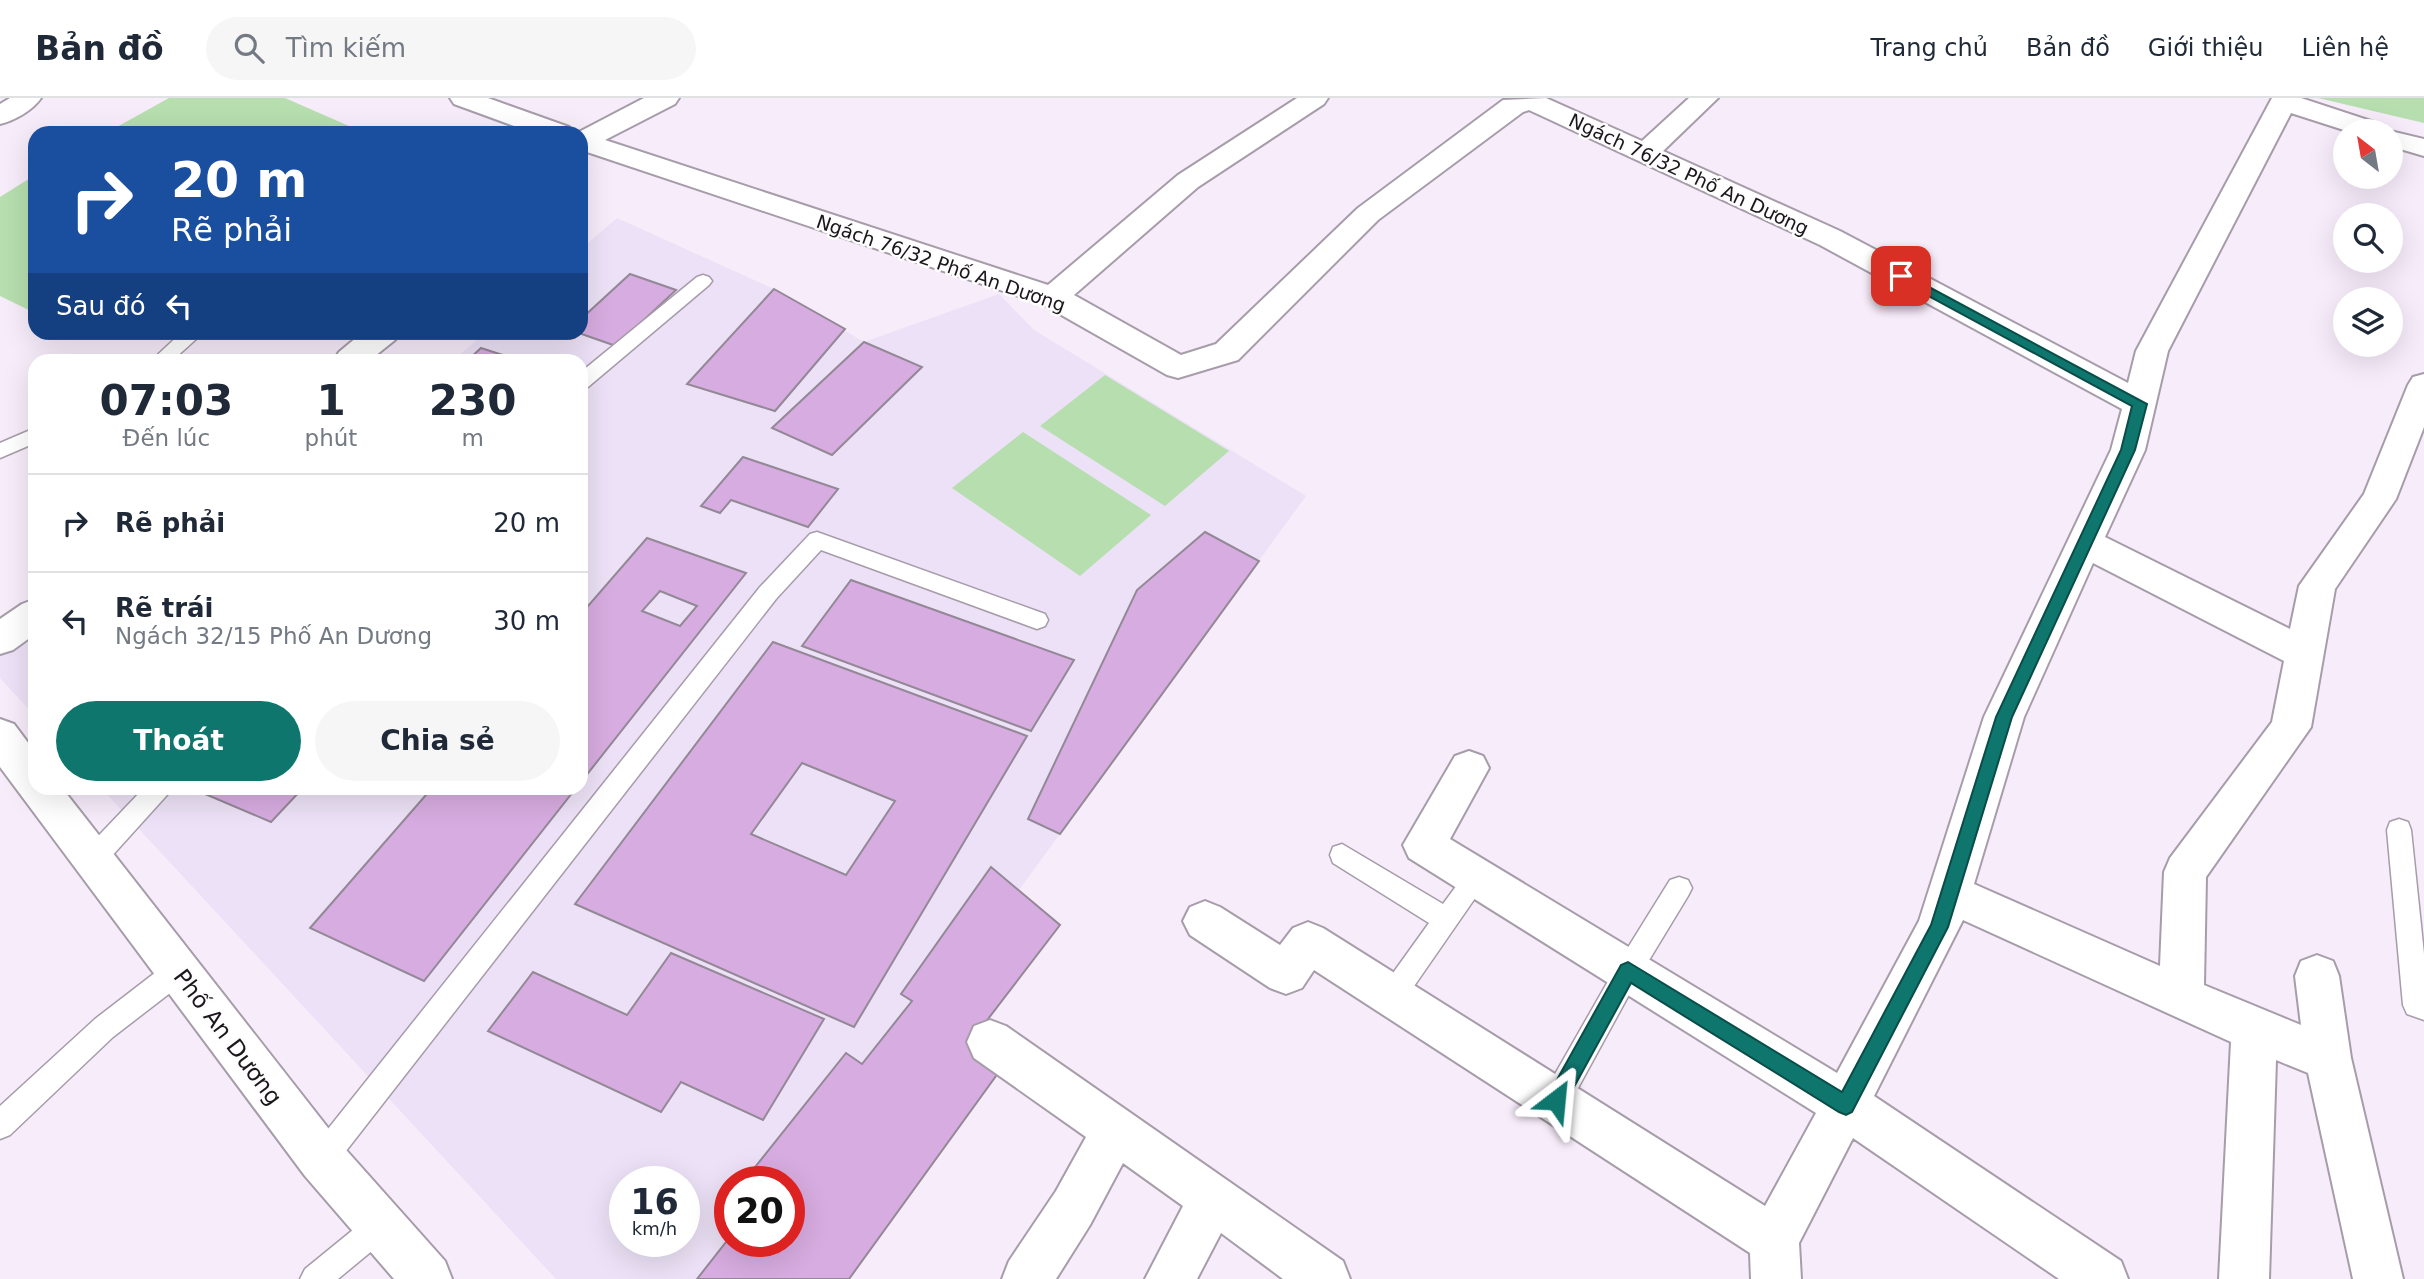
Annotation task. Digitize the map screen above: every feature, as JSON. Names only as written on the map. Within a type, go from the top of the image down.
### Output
[{"type":"street","points":[[1,113],[28,98]]},
{"type":"street","name":"Ngách 76/32 Phố An Dương","points":[[463,98],[524,126]]},
{"type":"street","points":[[588,144],[623,118],[666,98]]},
{"type":"street","points":[[1053,298],[1188,181],[1315,98]]},
{"type":"street","points":[[1644,153],[1705,98]]},
{"type":"street","points":[[1205,921],[1286,974],[1308,943],[1556,1100],[1775,1259],[1846,1105],[1939,927],[2004,717],[2128,450],[2152,351],[2284,100],[2339,119]]},
{"type":"street","name":"Ngách 76/32 Phố An Dương","points":[[588,154],[1053,298],[1178,367],[1227,352],[1368,214],[1513,106],[1531,101],[1560,105],[1644,153],[1830,238],[2140,404]]},
{"type":"street","points":[[2403,141],[2424,148]]},
{"type":"street","points":[[357,354],[374,340]]},
{"type":"street","points":[[2181,997],[2185,872],[2291,727],[2317,586],[2379,499],[2424,384]]},
{"type":"street","points":[[2085,543],[2305,653]]},
{"type":"street","points":[[0,639],[28,619]]},
{"type":"street","points":[[0,736],[28,774]]},
{"type":"street","points":[[1469,768],[1424,845],[1846,1105],[2103,1279]]},
{"type":"street","name":"Phố An Dương","points":[[43,795],[322,1159],[427,1279]]},
{"type":"street","points":[[1950,894],[2255,1030],[2328,1058]]},
{"type":"street","points":[[2316,976],[2328,1058],[2378,1279]]},
{"type":"street","points":[[2244,1279],[2255,1030]]},
{"type":"street","points":[[990,1042],[1325,1279]]},
{"type":"street","points":[[1027,1279],[1073,1208],[1116,1129]]},
{"type":"street","points":[[1170,1279],[1214,1198]]},
{"type":"lane","points":[[588,376],[703,281]]},
{"type":"lane","points":[[168,354],[185,340]]},
{"type":"lane","points":[[0,452],[28,438]]},
{"type":"lane","points":[[322,1159],[768,593],[817,540],[1037,620]]},
{"type":"lane","points":[[92,860],[152,795]]},
{"type":"lane","points":[[2399,830],[2416,1005],[2424,1007]]},
{"type":"lane","points":[[1342,855],[1446,920]]},
{"type":"lane","points":[[1392,996],[1477,878]]},
{"type":"lane","points":[[1556,1100],[1628,971],[1679,888]]},
{"type":"lane","points":[[0,1125],[104,1028],[178,971]]},
{"type":"lane","points":[[316,1279],[380,1226]]},
{"type":"shaded area","points":[[617,218],[774,289],[864,342],[999,294],[1034,330],[1306,496],[1019,890],[1060,925],[975,1036],[849,1279],[556,1279],[107,795],[588,795],[588,354],[460,354],[477,340],[588,340],[588,243]]},
{"type":"shaded area","points":[[28,629],[28,708],[0,678],[0,649]]},
{"type":"green space","points":[[169,98],[285,98],[349,126],[119,126]]},
{"type":"green space","points":[[2318,98],[2424,98],[2424,123]]},
{"type":"green space","points":[[28,179],[28,310],[0,296],[0,197]]},
{"type":"green space","points":[[1105,375],[1229,451],[1165,506],[1040,426]]},
{"type":"green space","points":[[1023,432],[1151,515],[1080,576],[952,488]]},
{"type":"building","points":[[630,274],[676,290],[616,346],[588,336],[588,313]]},
{"type":"building","points":[[774,289],[845,329],[775,411],[687,384]]},
{"type":"building","points":[[864,342],[922,367],[832,455],[772,428]]},
{"type":"building","points":[[481,348],[500,354],[474,354]]},
{"type":"building","points":[[743,457],[838,489],[808,527],[731,500],[720,513],[701,506]]},
{"type":"building","points":[[1205,532],[1259,561],[1060,834],[1028,819],[1137,590]]},
{"type":"building","points":[[647,538],[746,573],[588,773],[588,606]],"holes":[[[660,591],[697,606],[680,626],[642,611]]]},
{"type":"building","points":[[851,580],[1074,660],[1031,731],[802,646]]},
{"type":"building","points":[[773,642],[1027,736],[854,1027],[575,904]],"holes":[[[802,763],[895,801],[846,875],[751,834]]]},
{"type":"building","points":[[207,795],[296,795],[271,822]]},
{"type":"building","points":[[426,795],[570,795],[424,981],[310,928]]},
{"type":"building","points":[[991,867],[1060,925],[975,1036],[1009,1058],[849,1279],[697,1279],[714,1257],[805,1257],[805,1166],[756,1166],[846,1053],[862,1064],[912,1001],[901,994]]},
{"type":"building","points":[[671,953],[824,1019],[763,1120],[681,1082],[661,1112],[488,1031],[533,972],[627,1015]]},
{"type":"route","points":[[1556,1100],[1628,971],[1846,1105],[1939,927],[2004,717],[2128,450],[2140,404],[1901,276]]}]
